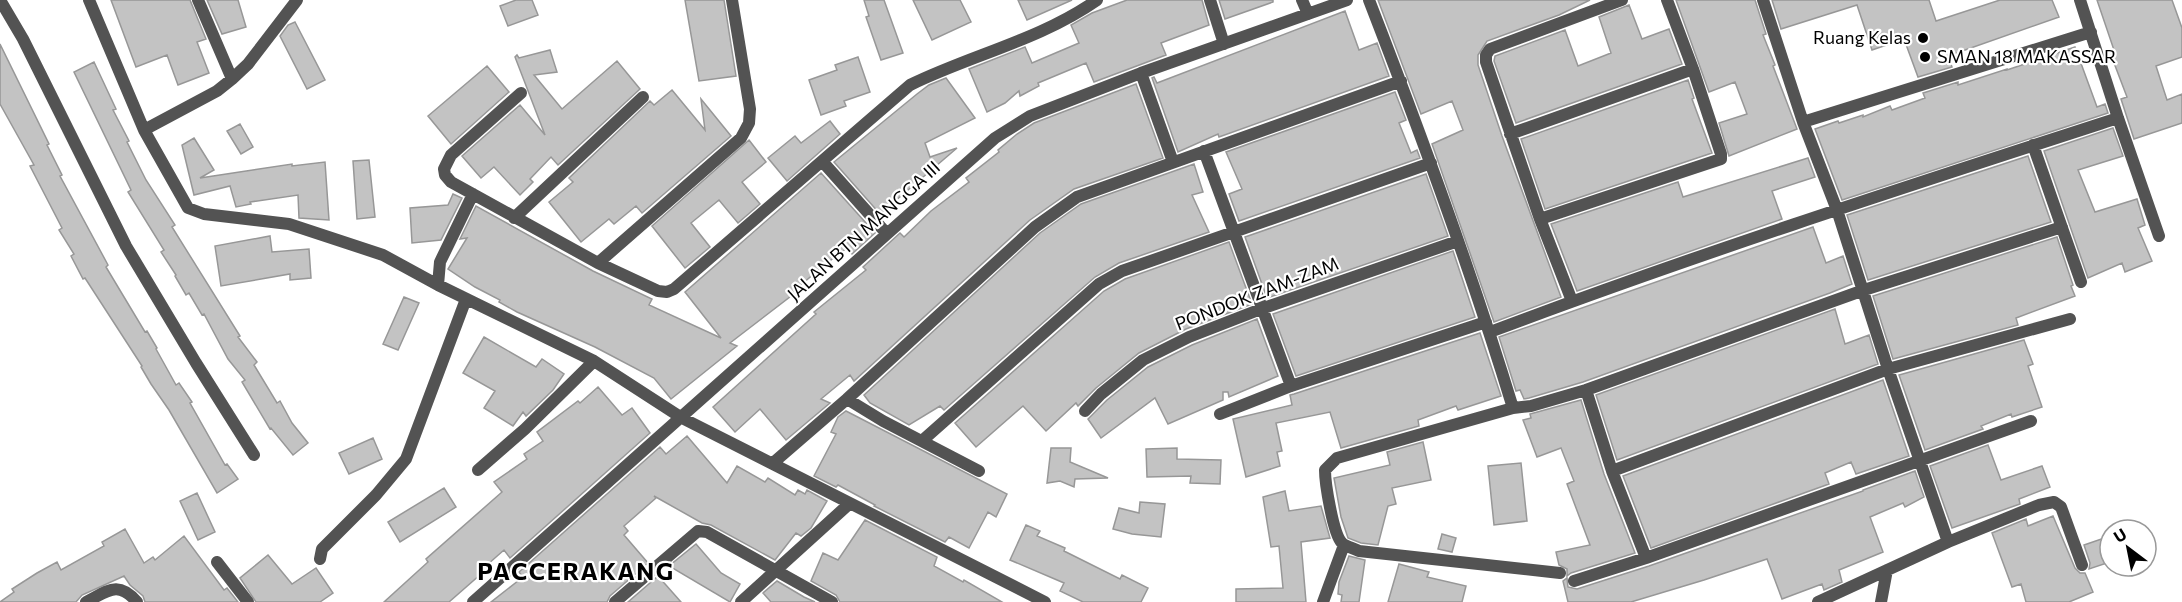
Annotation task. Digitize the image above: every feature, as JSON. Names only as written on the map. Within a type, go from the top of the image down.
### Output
[{"type":"street","points":[[0,0],[23,39],[126,246],[254,455]]},
{"type":"street","points":[[89,0],[144,130],[188,208],[204,214],[289,224],[383,255],[438,285],[594,361],[682,418],[1045,602]]},
{"type":"street","points":[[198,0],[232,79]]},
{"type":"street","points":[[144,130],[217,91],[232,79],[248,64],[297,0]]},
{"type":"street","points":[[598,263],[741,138],[749,123],[750,109],[732,0]]},
{"type":"street","points":[[520,93],[451,155],[444,169],[450,182],[598,263],[658,291],[667,292],[674,289],[910,85],[941,70],[1026,38],[1079,12],[1097,0]]},
{"type":"street","points":[[1210,0],[1224,44]]},
{"type":"street","points":[[1302,0],[1308,14]]},
{"type":"street","name":"JALAN BTN MANGGA III","points":[[474,602],[995,138],[1029,116],[1141,73],[1347,0]]},
{"type":"street","points":[[1369,0],[1431,163],[1488,327],[1513,408]]},
{"type":"street","points":[[1572,301],[1510,134],[1486,62],[1487,51],[1622,0]]},
{"type":"street","points":[[1540,219],[1721,159],[1693,69],[1667,0]]},
{"type":"street","points":[[1763,0],[1803,122],[1837,210],[1888,369],[1948,542]]},
{"type":"street","points":[[2080,0],[2159,236]]},
{"type":"street","points":[[1803,122],[2091,32]]},
{"type":"street","points":[[1510,134],[1693,69]]},
{"type":"street","points":[[1141,73],[1173,162]]},
{"type":"street","points":[[773,463],[847,399],[1026,235],[1077,197],[1401,81]]},
{"type":"street","points":[[514,218],[643,97]]},
{"type":"street","points":[[1220,414],[1291,386],[1572,301],[1837,210],[2118,118]]},
{"type":"street","points":[[2033,145],[2081,282]]},
{"type":"street","points":[[1204,151],[1291,386]]},
{"type":"street","points":[[822,161],[887,234]]},
{"type":"street","points":[[923,440],[1099,284],[1122,271],[1431,163]]},
{"type":"street","points":[[438,285],[440,262],[473,194]]},
{"type":"street","points":[[1560,573],[1359,551],[1344,544],[1339,538],[1325,470],[1337,458],[1513,408],[1531,406],[1586,390],[1863,290],[2062,227]]},
{"type":"street","name":"PONDOK ZAM-ZAM","points":[[1085,411],[1101,394],[1150,356],[1189,337],[1261,309],[1458,241]]},
{"type":"street","points":[[320,559],[322,549],[376,495],[406,459],[466,298]]},
{"type":"street","points":[[1612,471],[1888,369],[2070,319]]},
{"type":"street","points":[[478,470],[525,429],[594,361]]},
{"type":"street","points":[[1586,390],[1612,471],[1646,558]]},
{"type":"street","points":[[847,399],[979,471]]},
{"type":"street","points":[[1574,581],[1646,558],[2031,421]]},
{"type":"street","points":[[1818,602],[1948,542],[2039,505],[2054,502],[2061,507],[2082,565]]},
{"type":"street","points":[[741,602],[777,572],[849,504]]},
{"type":"street","points":[[615,602],[698,531],[707,532],[832,602]]},
{"type":"street","points":[[1323,602],[1344,544]]},
{"type":"street","points":[[217,562],[248,602]]},
{"type":"street","points":[[1881,602],[1887,570]]},
{"type":"street","points":[[86,602],[116,588],[122,589],[137,602]]},
{"type":"building","points":[[111,0],[190,0],[206,39],[197,42],[209,73],[178,85],[167,55],[136,67]]},
{"type":"building","points":[[207,0],[238,0],[246,27],[222,34]]},
{"type":"building","points":[[516,0],[532,0],[538,15],[508,26],[500,6]]},
{"type":"building","points":[[685,0],[724,0],[736,76],[699,81]]},
{"type":"building","points":[[864,0],[884,0],[903,53],[881,60],[866,17],[869,16]]},
{"type":"building","points":[[913,0],[960,0],[971,22],[932,40]]},
{"type":"building","points":[[1018,0],[1072,0],[1027,20]]},
{"type":"building","points":[[1127,0],[1202,0],[1209,25],[1161,43],[1166,55],[1094,82],[1086,63],[1038,83],[1039,86],[1020,96],[1019,91],[1005,103],[987,112],[969,69],[1025,47],[1032,63],[1079,43],[1071,25],[1092,13]]},
{"type":"building","points":[[1219,0],[1273,0],[1273,2],[1225,19]]},
{"type":"building","points":[[1378,0],[1590,0],[1559,15],[1487,41],[1478,55],[1478,65],[1502,136],[1561,297],[1494,322],[1432,144],[1463,130],[1452,101],[1421,114]]},
{"type":"building","points":[[1676,0],[1755,0],[1766,34],[1763,35],[1775,65],[1773,66],[1797,129],[1729,156],[1719,123],[1747,114],[1735,82],[1709,92]]},
{"type":"building","name":"SMAN 18 MAKASSAR","points":[[1772,0],[1929,0],[1936,21],[2000,0],[2052,0],[2059,17],[1948,56],[1952,67],[1918,77],[1904,39],[1872,50],[1857,5],[1781,29]]},
{"type":"building","points":[[2097,0],[2172,0],[2182,28],[2182,57],[2156,66],[2167,100],[2182,94],[2182,123],[2134,139],[2121,99],[2127,97],[2111,55],[2115,53]]},
{"type":"building","points":[[1629,5],[1642,39],[1669,29],[1682,64],[1516,123],[1494,61],[1495,56],[1565,30],[1578,66],[1611,53],[1599,17]]},
{"type":"building","points":[[1345,11],[1359,50],[1377,43],[1389,76],[1219,137],[1218,134],[1178,152],[1152,78],[1154,77],[1157,83]]},
{"type":"building","points":[[295,22],[325,80],[307,89],[280,36],[288,25]]},
{"type":"building","points":[[0,44],[49,144],[47,145],[62,175],[60,176],[108,265],[106,267],[145,332],[147,331],[176,385],[179,383],[192,402],[190,403],[225,465],[227,464],[238,479],[217,493],[142,366],[85,278],[83,279],[71,256],[74,254],[59,230],[62,228],[30,166],[34,165],[0,104]]},
{"type":"building","points":[[2075,47],[2097,107],[2105,104],[2108,113],[1842,200],[1815,129],[1838,121],[1839,123],[1863,115],[1863,117],[1890,106],[1892,110],[1925,98],[1923,93],[1958,82],[1958,85]]},
{"type":"building","points":[[550,50],[557,72],[534,75],[562,109],[617,61],[640,89],[558,165],[551,157],[530,179],[533,182],[520,195],[494,167],[481,178],[462,156],[520,105],[545,135],[515,57]]},
{"type":"building","points":[[858,57],[870,92],[844,101],[846,106],[821,115],[809,80],[837,70],[835,65]]},
{"type":"building","points":[[94,62],[116,109],[113,110],[129,141],[127,142],[146,180],[175,225],[172,227],[240,336],[238,337],[257,362],[254,365],[277,403],[280,401],[292,423],[308,443],[293,455],[270,429],[242,382],[245,380],[228,359],[204,314],[202,315],[189,293],[186,295],[161,252],[164,250],[128,192],[131,190],[74,72]]},
{"type":"building","points":[[487,66],[509,92],[451,144],[428,116]]},
{"type":"building","points":[[946,78],[975,118],[925,143],[930,157],[957,148],[880,214],[834,162],[929,85]]},
{"type":"building","points":[[1688,80],[1694,98],[1692,99],[1712,153],[1545,209],[1521,139]]},
{"type":"building","points":[[1136,84],[1163,158],[1074,189],[1030,220],[854,381],[850,375],[821,399],[830,403],[786,440],[760,409],[735,432],[713,407],[816,314],[814,312],[866,270],[863,267],[900,233],[904,237],[931,211],[969,182],[966,178],[999,152],[998,150],[1017,134],[1034,123]]},
{"type":"building","points":[[672,90],[705,130],[701,99],[731,136],[642,213],[636,206],[614,224],[609,219],[581,242],[549,202],[573,182],[569,178],[650,101],[654,105]]},
{"type":"building","points":[[1395,92],[1406,120],[1399,123],[1411,153],[1417,150],[1420,158],[1239,221],[1229,194],[1242,189],[1226,152]]},
{"type":"building","points":[[830,121],[840,134],[787,181],[768,158],[795,136],[801,143]]},
{"type":"building","points":[[240,124],[253,147],[241,154],[227,131]]},
{"type":"building","points":[[2113,128],[2123,156],[2078,170],[2095,212],[2137,199],[2145,225],[2138,228],[2152,261],[2125,272],[2122,263],[2088,278],[2044,151]]},
{"type":"building","points":[[194,138],[214,170],[200,178],[292,164],[292,166],[325,162],[329,220],[299,218],[298,195],[250,202],[251,204],[236,207],[230,186],[194,195],[182,145]]},
{"type":"building","points":[[749,140],[766,162],[742,182],[760,204],[738,223],[719,200],[691,223],[710,247],[685,268],[652,226]]},
{"type":"building","points":[[2028,156],[2051,222],[1868,280],[1847,215]]},
{"type":"building","points":[[1808,158],[1815,177],[1772,191],[1782,219],[1577,291],[1551,224],[1678,182],[1683,197]]},
{"type":"building","points":[[369,160],[375,217],[357,219],[353,161]]},
{"type":"building","points":[[1194,164],[1203,192],[1192,195],[1209,232],[1119,263],[1095,277],[944,410],[940,406],[909,425],[870,403],[864,395],[1040,233],[1081,204]]},
{"type":"building","points":[[821,173],[875,233],[852,254],[847,248],[823,266],[794,291],[795,293],[730,343],[737,346],[671,399],[654,378],[595,347],[517,312],[448,269],[467,238],[460,239],[476,206],[593,271],[652,299],[649,305],[721,338],[685,292]]},
{"type":"building","points":[[1426,174],[1448,236],[1267,298],[1245,237]]},
{"type":"building","points":[[453,194],[462,198],[441,240],[412,243],[410,208],[448,205]]},
{"type":"building","points":[[1813,227],[1826,263],[1843,256],[1852,284],[1583,382],[1524,399],[1520,390],[1516,391],[1499,337]]},
{"type":"building","points":[[270,236],[272,252],[309,249],[311,278],[290,280],[290,274],[221,286],[215,246]]},
{"type":"building","points":[[2057,237],[2075,296],[2016,318],[2018,325],[1893,359],[1873,296]]},
{"type":"building","points":[[1229,242],[1252,304],[1186,329],[1139,353],[1078,406],[1076,403],[1046,431],[1023,406],[976,447],[955,423],[1104,291],[1125,279]]},
{"type":"building","points":[[1453,251],[1475,317],[1296,376],[1273,314]]},
{"type":"building","points":[[404,297],[419,303],[398,350],[383,344]]},
{"type":"building","points":[[1835,309],[1845,344],[1869,335],[1878,364],[1617,460],[1596,395]]},
{"type":"building","points":[[1257,319],[1278,376],[1229,397],[1228,392],[1223,392],[1223,400],[1168,424],[1155,398],[1101,438],[1088,419],[1107,400],[1148,367],[1192,345]]},
{"type":"building","points":[[1480,333],[1501,396],[1458,410],[1456,406],[1418,420],[1419,426],[1341,448],[1330,412],[1276,423],[1282,451],[1277,452],[1280,466],[1246,477],[1233,419],[1292,405],[1290,395]]},
{"type":"building","points":[[484,337],[536,367],[542,359],[564,374],[553,390],[526,416],[523,412],[513,426],[484,408],[495,391],[463,373]]},
{"type":"building","points":[[2024,340],[2033,364],[2028,366],[2042,407],[2012,417],[2011,414],[1981,426],[1983,429],[1925,450],[1899,375]]},
{"type":"building","points":[[1883,380],[1909,456],[1856,474],[1851,462],[1825,473],[1829,484],[1651,548],[1623,476]]},
{"type":"building","points":[[598,387],[622,415],[632,408],[650,433],[510,558],[504,550],[449,602],[384,602],[428,562],[426,559],[502,492],[494,482],[527,459],[524,454],[543,441],[537,432],[578,401],[580,403]]},
{"type":"building","points":[[1581,400],[1604,474],[1635,553],[1567,576],[1567,569],[1559,565],[1556,552],[1590,545],[1567,484],[1574,481],[1561,448],[1537,457],[1523,420],[1531,418],[1530,414]]},
{"type":"building","points":[[846,411],[1007,494],[996,517],[988,512],[969,548],[949,537],[945,542],[838,485],[836,487],[814,476],[836,434],[831,432],[838,417]]},
{"type":"building","points":[[687,436],[727,483],[737,466],[765,482],[768,478],[795,495],[798,490],[805,494],[807,490],[827,501],[811,528],[801,536],[796,533],[775,560],[654,496],[656,498],[624,526],[628,531],[624,535],[648,563],[610,596],[607,602],[491,602],[523,577],[519,572],[660,447],[666,454]]},
{"type":"building","points":[[373,438],[382,459],[349,474],[339,453]]},
{"type":"building","points":[[1423,442],[1431,480],[1392,488],[1396,504],[1388,506],[1378,545],[1361,543],[1348,538],[1341,517],[1334,478],[1390,465],[1387,452]]},
{"type":"building","points":[[1988,445],[2001,480],[2042,466],[2050,487],[2019,499],[2020,504],[1952,528],[1930,466]]},
{"type":"building","points":[[1051,448],[1071,448],[1070,462],[1108,478],[1075,479],[1074,487],[1060,481],[1047,483]]},
{"type":"building","points":[[1177,448],[1177,459],[1221,460],[1220,484],[1190,483],[1191,476],[1147,477],[1146,449]]},
{"type":"building","points":[[1521,463],[1527,521],[1494,525],[1488,466]]},
{"type":"building","points":[[1915,471],[1924,497],[1905,507],[1903,503],[1870,517],[1883,552],[1839,570],[1842,582],[1824,590],[1822,584],[1782,599],[1767,559],[1631,602],[1568,602],[1563,581],[1567,578],[1568,587],[1577,589],[1649,566]]},
{"type":"building","points":[[444,488],[456,507],[400,542],[388,522]]},
{"type":"building","points":[[1285,491],[1289,511],[1321,506],[1330,538],[1301,542],[1306,602],[1236,602],[1236,589],[1283,588],[1279,546],[1271,547],[1263,497]]},
{"type":"building","points":[[197,493],[215,532],[198,540],[180,501]]},
{"type":"building","points":[[1140,502],[1165,504],[1161,537],[1132,534],[1113,529],[1119,508],[1139,513]]},
{"type":"building","points":[[2053,516],[2075,568],[2080,573],[2085,573],[2093,592],[2069,602],[2026,602],[2021,584],[2012,587],[1992,533],[2026,519],[2028,526]]},
{"type":"building","points":[[865,520],[937,557],[934,566],[1002,602],[840,602],[836,595],[811,581],[823,553],[838,560]]},
{"type":"building","points":[[1026,525],[1040,531],[1037,536],[1065,548],[1064,551],[1120,579],[1122,575],[1148,588],[1141,602],[1083,602],[1060,591],[1064,583],[1010,560]]},
{"type":"building","points":[[125,529],[144,563],[153,557],[155,560],[184,536],[224,590],[227,588],[238,602],[145,602],[143,596],[130,585],[124,576],[82,595],[76,602],[0,602],[14,592],[12,589],[37,573],[57,562],[61,570],[104,546],[102,542]]},
{"type":"building","points":[[1442,534],[1456,538],[1452,552],[1438,549]]},
{"type":"building","points":[[2098,540],[2098,566],[2089,569],[2090,563],[2084,545]]},
{"type":"building","points":[[696,544],[721,573],[740,584],[730,602],[669,566]]},
{"type":"building","points":[[268,555],[292,584],[316,568],[333,593],[320,602],[256,602],[240,578]]},
{"type":"building","points":[[1349,556],[1365,560],[1359,602],[1341,602],[1342,595],[1338,594],[1339,582]]},
{"type":"building","points":[[1399,564],[1429,572],[1427,577],[1466,586],[1462,602],[1388,602]]},
{"type":"building","points":[[658,576],[681,602],[628,602]]},
{"type":"building","points":[[777,581],[815,602],[771,602],[763,593]]},
{"type":"place","name":"Ruang Kelas","points":[[1923,38]]},
{"type":"place","name":"SMAN 18 MAKASSAR","points":[[1925,57]]},
{"type":"district","name":"PACCERAKANG","points":[[576,572]]}]
